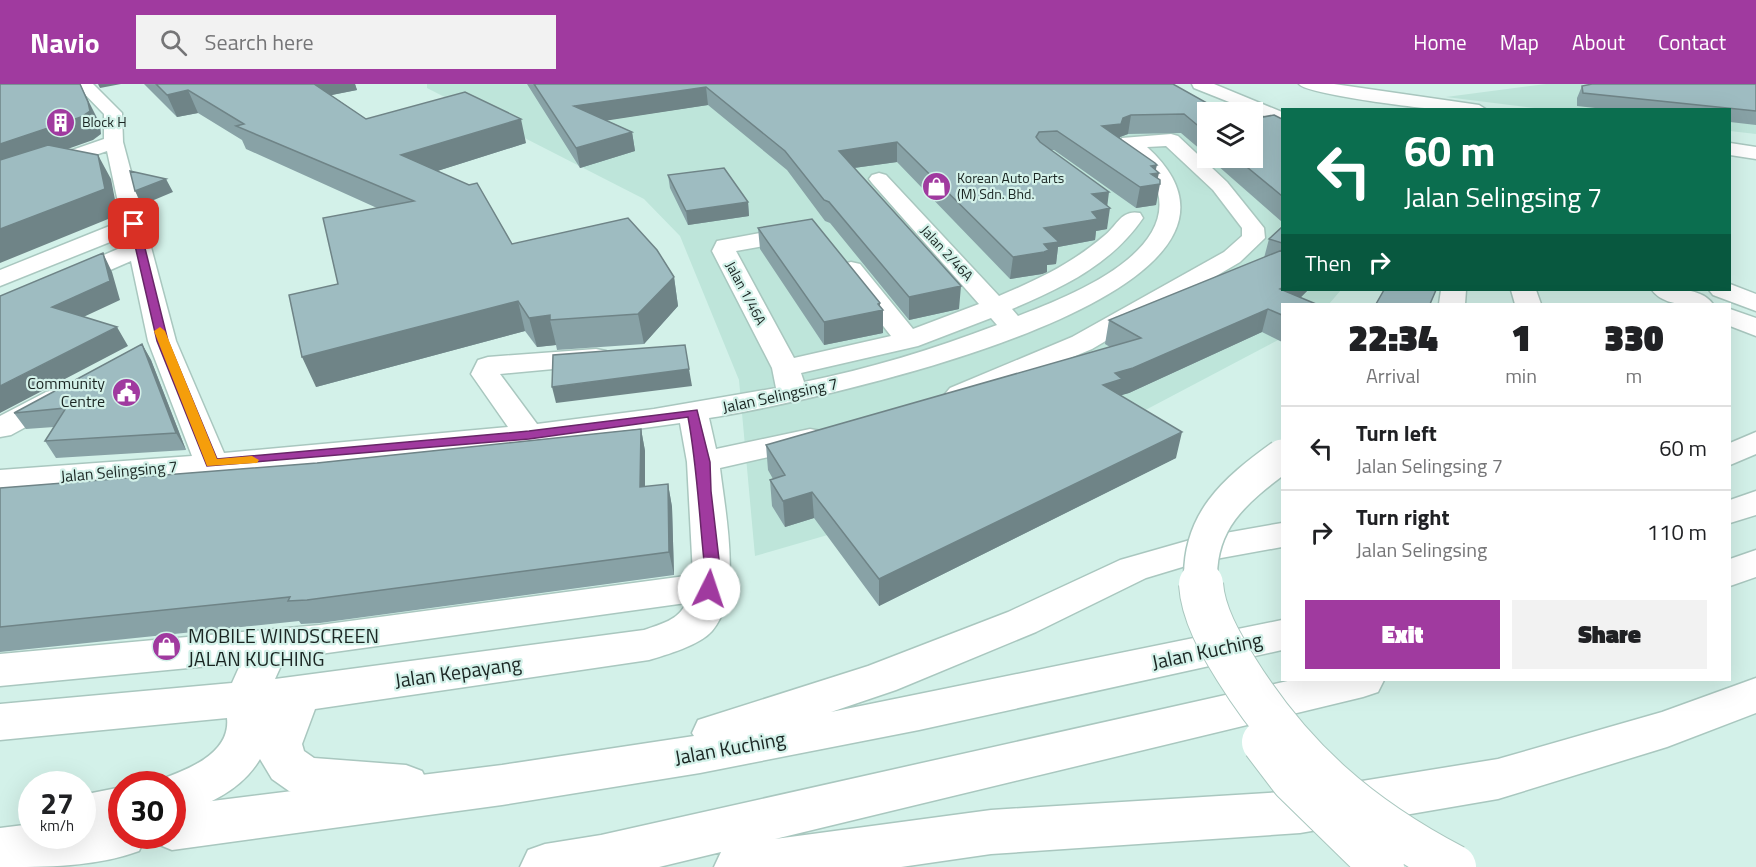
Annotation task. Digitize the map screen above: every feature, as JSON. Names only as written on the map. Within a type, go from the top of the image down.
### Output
[{"type":"main road","points":[[83,84],[113,113],[114,142],[137,236],[153,346],[212,464]]},
{"type":"main road","points":[[1178,84],[1217,102]]},
{"type":"main road","points":[[1190,84],[1228,102]]},
{"type":"main road","points":[[1200,84],[1281,111]]},
{"type":"main road","points":[[1212,84],[1281,111]]},
{"type":"main road","points":[[1306,84],[1464,108]]},
{"type":"main road","points":[[1262,92],[1281,109]]},
{"type":"main road","points":[[1263,118],[1281,127]]},
{"type":"main road","points":[[1263,125],[1281,134]]},
{"type":"main road","points":[[1731,139],[1756,142]]},
{"type":"main road","name":"Jalan Selingsing 7","points":[[0,481],[529,435],[693,413],[792,394],[903,367],[1008,332],[1094,292],[1135,266],[1161,238],[1172,204],[1167,187],[1148,155],[1129,142],[1171,140],[1220,186],[1253,228],[1253,238],[1232,257],[1184,285]]},
{"type":"main road","points":[[0,182],[114,142]]},
{"type":"main road","points":[[1731,149],[1756,153]]},
{"type":"main road","name":"Jalan 2/46A","points":[[879,179],[995,305],[1008,332],[1043,360]]},
{"type":"main road","points":[[786,368],[908,340],[964,320],[1047,285],[1077,269],[1115,239],[1123,211],[1161,238]]},
{"type":"main road","points":[[0,279],[137,236]]},
{"type":"main road","points":[[0,310],[137,236]]},
{"type":"main road","name":"Jalan 1/46A","points":[[792,394],[786,368],[724,251],[725,246],[827,239],[908,340]]},
{"type":"main road","points":[[1135,266],[1184,285]]},
{"type":"main road","points":[[1731,282],[1756,293]]},
{"type":"main road","points":[[941,400],[1082,343],[1184,285]]},
{"type":"main road","points":[[1668,291],[1698,303]]},
{"type":"main road","points":[[1725,291],[1756,303]]},
{"type":"main road","points":[[1731,317],[1756,328]]},
{"type":"main road","points":[[529,435],[486,374],[488,366],[617,355]]},
{"type":"main road","points":[[0,428],[82,384]]},
{"type":"main road","name":"Jalan Kepayang","points":[[0,722],[299,694],[649,645],[687,629],[698,621],[705,606],[712,568],[703,462],[693,413]]},
{"type":"main road","points":[[703,462],[740,456],[830,434]]},
{"type":"main road","points":[[1731,454],[1756,442]]},
{"type":"main road","points":[[1281,457],[1242,486],[1227,501],[1210,528],[1202,554],[1202,592],[1206,609],[1222,673],[1251,726],[1293,780],[1382,867]]},
{"type":"main road","points":[[1731,512],[1756,502]]},
{"type":"main road","points":[[536,780],[740,726],[881,678],[1022,622],[1133,569],[1169,557],[1281,535]]},
{"type":"main road","points":[[1731,573],[1756,563]]},
{"type":"main road","points":[[0,670],[320,640],[710,586]]},
{"type":"main road","points":[[1206,609],[1230,658],[1251,693],[1291,744],[1342,795],[1414,846],[1454,867]]},
{"type":"main road","name":"Jalan Kuching","points":[[186,826],[536,780],[697,755],[865,724],[1281,635]]},
{"type":"main road","points":[[186,792],[217,775],[240,751],[249,734],[247,698],[270,645]]},
{"type":"main road","points":[[545,867],[635,850],[1359,681]]},
{"type":"main road","points":[[299,694],[280,744],[281,756],[288,765],[305,777],[475,788]]},
{"type":"main road","points":[[739,867],[991,831],[1300,812],[1498,779],[1667,729],[1756,695]]},
{"type":"main road","points":[[0,834],[18,830]]},
{"type":"main road","points":[[0,851],[108,837]]},
{"type":"shaded area","points":[[427,84],[1161,84],[1197,105],[1197,168],[1263,168],[1263,157],[1281,154],[1281,291],[1340,291],[1330,303],[1281,303],[1281,339],[1007,483],[755,556],[739,380],[680,236],[644,199],[427,88]]},
{"type":"shaded area","points":[[1546,84],[1752,84],[1756,85],[1756,134],[1731,131],[1731,108],[1535,108],[1446,97]]},
{"type":"building","points":[[0,84],[80,84],[90,111],[81,117],[0,144]]},
{"type":"building","points":[[156,84],[314,84],[366,119],[465,92],[521,119],[401,155],[469,185],[477,183],[512,244],[628,218],[657,250],[674,277],[638,314],[550,320],[550,315],[529,318],[518,301],[302,357],[289,295],[338,284],[323,218],[414,201],[236,126],[244,124],[188,90],[167,95]]},
{"type":"building","points":[[534,84],[1173,84],[1205,102],[1197,102],[1197,125],[1184,114],[1131,115],[1123,118],[1121,124],[1102,126],[1157,165],[1151,166],[1159,173],[1151,174],[1160,180],[1160,184],[1140,187],[1057,131],[1039,132],[1036,137],[1040,142],[1109,192],[1092,194],[1110,208],[1092,212],[1098,219],[1044,228],[1059,242],[1044,244],[1049,250],[1044,252],[1013,257],[897,142],[839,151],[961,286],[909,297],[829,202],[824,200],[785,151],[706,87],[574,106],[632,132],[576,148]]},
{"type":"building","points":[[1592,84],[1756,84],[1756,111],[1583,93],[1582,86]]},
{"type":"building","points":[[1274,115],[1281,118],[1281,195],[1248,168],[1263,168],[1263,117]]},
{"type":"building","points":[[48,145],[98,155],[105,189],[0,229],[0,160]]},
{"type":"building","points":[[724,168],[748,202],[686,211],[668,175]]},
{"type":"building","points":[[130,171],[166,179],[135,191]]},
{"type":"building","points":[[812,219],[880,303],[878,304],[883,310],[824,322],[758,228]]},
{"type":"building","points":[[1281,228],[1281,243],[1269,239]]},
{"type":"building","points":[[1281,250],[1281,291],[1314,303],[1281,303],[1281,315],[1268,309],[1133,368],[1115,373],[1122,379],[1103,385],[1182,432],[879,579],[812,492],[783,501],[770,480],[785,475],[766,445],[1141,338],[1109,320]]},
{"type":"building","points":[[103,253],[110,281],[52,307],[117,327],[0,386],[0,296]]},
{"type":"building","points":[[1383,291],[1436,291],[1430,303],[1377,303]]},
{"type":"building","name":"Community Centre","points":[[142,344],[176,433],[45,441],[66,408],[14,413]]},
{"type":"building","points":[[685,345],[689,369],[552,387],[553,355]]},
{"type":"building","points":[[641,429],[640,487],[668,484],[669,552],[307,600],[288,601],[290,597],[0,627],[0,488],[317,463]]},
{"type":"slow traffic","points":[[160,331],[212,464],[252,460]]},
{"type":"place","name":"Block H","points":[[61,122]]},
{"type":"place","name":"Korean Auto Parts (M) Sdn. Bhd.","points":[[936,186]]},
{"type":"place","name":"Community Centre","points":[[126,392]]},
{"type":"place","name":"MOBILE WINDSCREEN JALAN KUCHING","points":[[167,647]]},
{"type":"route","points":[[134,224],[162,341],[212,464],[529,435],[693,413],[703,462],[712,568],[709,589]]}]
